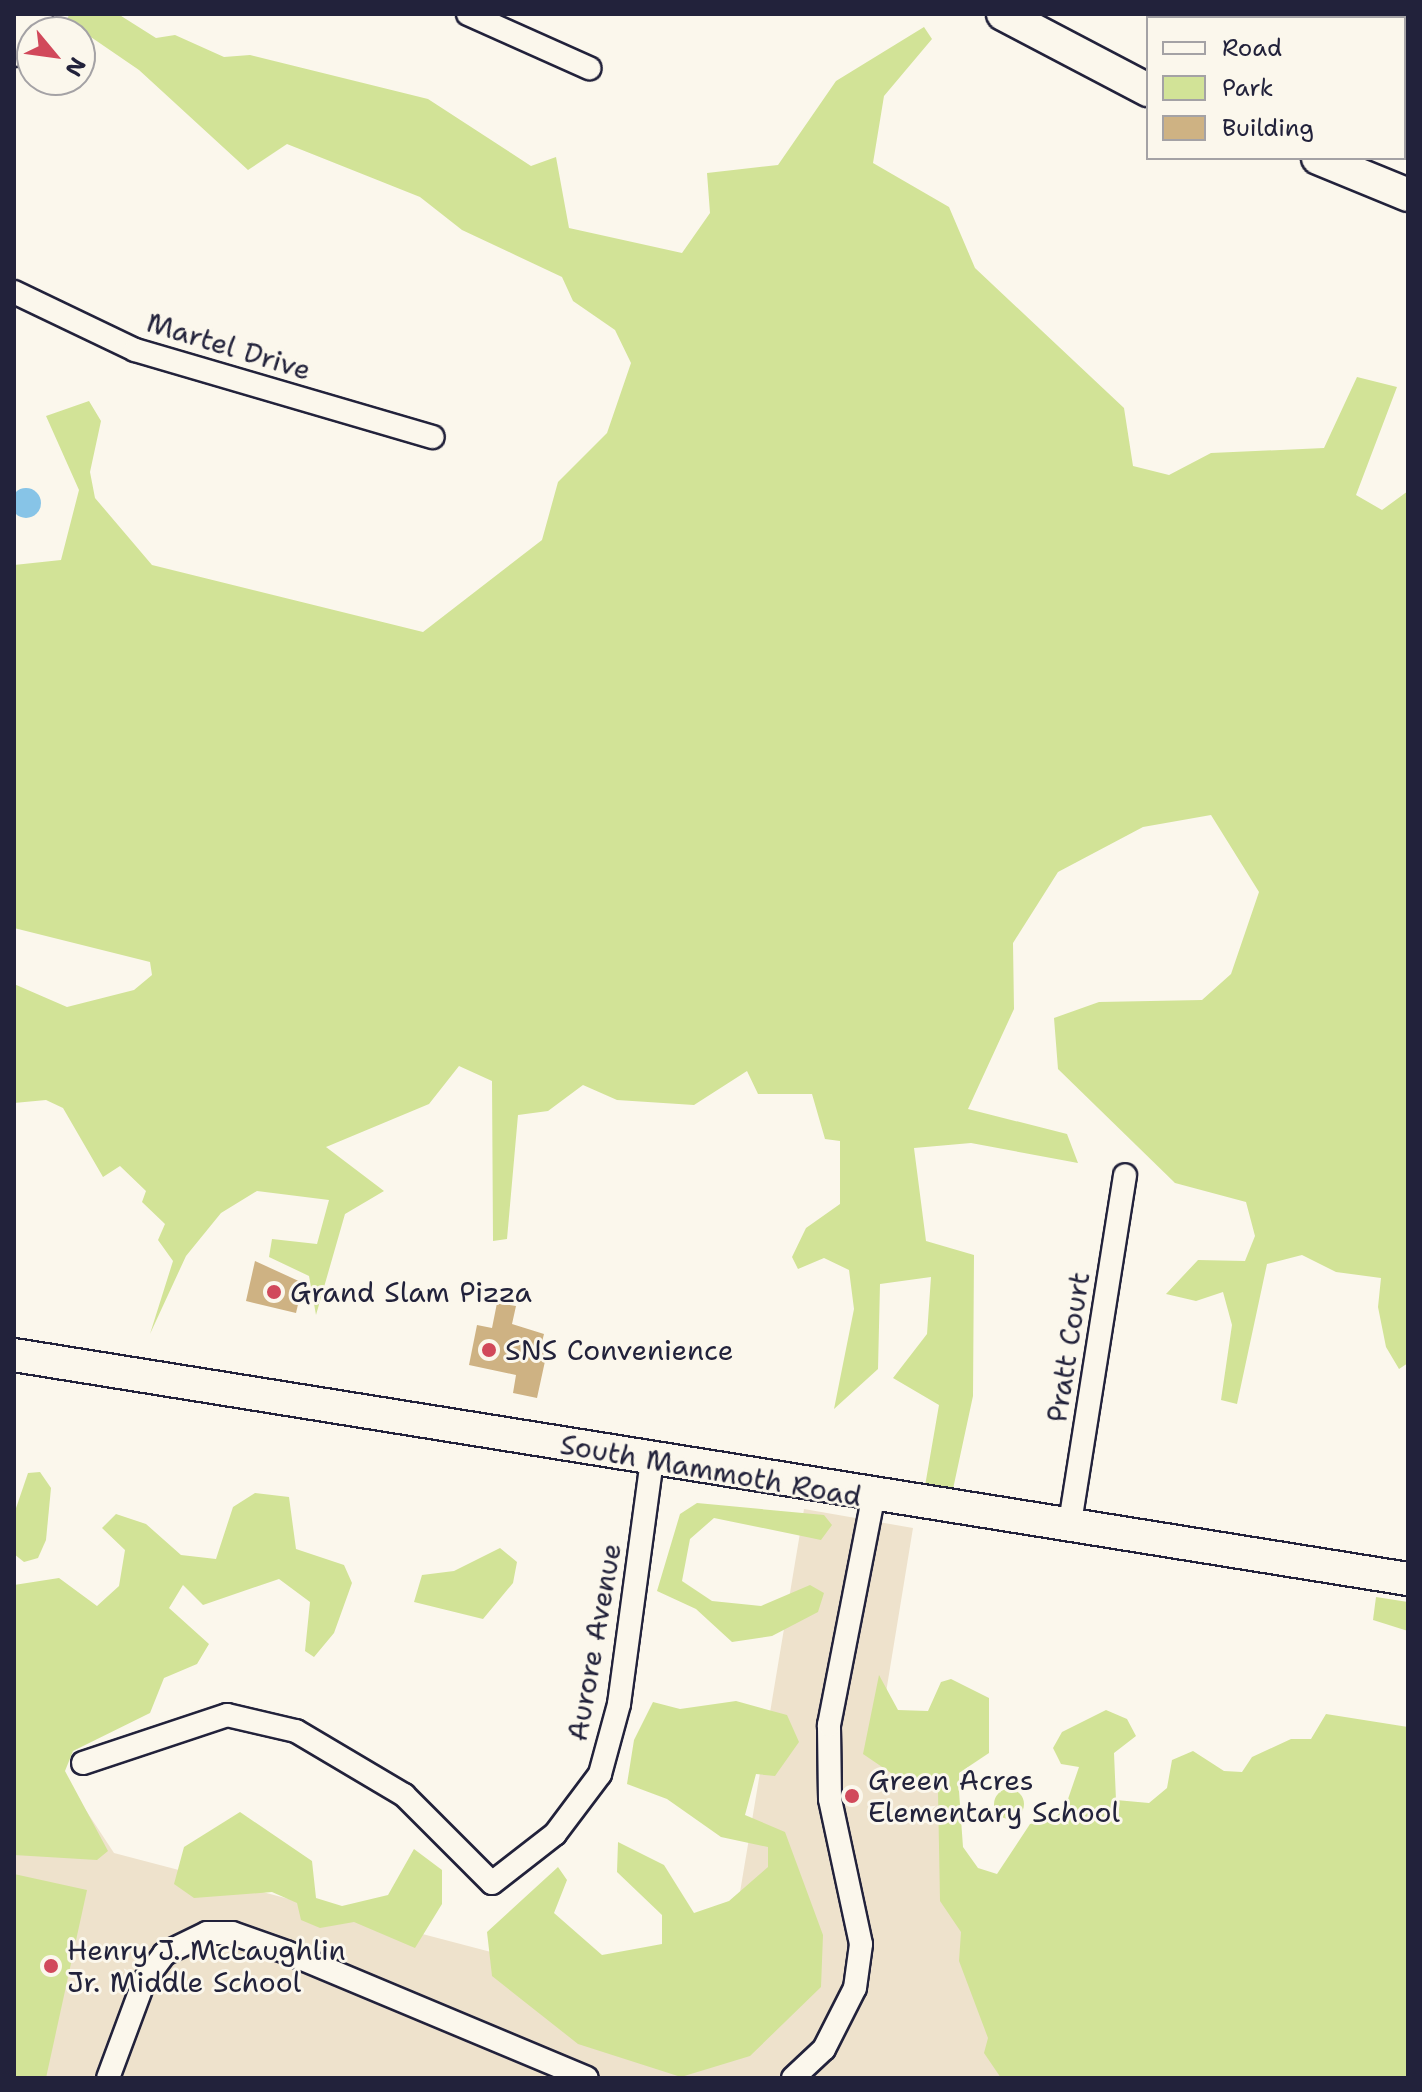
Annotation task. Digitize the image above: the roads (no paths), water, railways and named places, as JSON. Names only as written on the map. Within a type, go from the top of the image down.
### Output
[{"type":"main road","points":[[14,50],[36,14]]},
{"type":"main road","points":[[1003,14],[1146,89]]},
{"type":"main road","points":[[1323,160],[1408,195]]},
{"type":"main road","name":"South Mammoth Road","points":[[14,1355],[873,1498],[1408,1579]]},
{"type":"street","points":[[468,14],[589,68]]},
{"type":"street","name":"Martel Drive","points":[[14,292],[135,350],[433,437]]},
{"type":"street","name":"Pratt Court","points":[[1069,1529],[1125,1175]]},
{"type":"street","name":"Aurore Avenue","points":[[83,1763],[227,1715],[296,1731],[404,1795],[492,1883],[555,1834],[600,1774],[619,1704],[652,1461]]},
{"type":"street","points":[[793,2078],[838,2027],[857,1976],[858,1921],[830,1799],[829,1725],[873,1498]]},
{"type":"street","points":[[108,2078],[144,1981],[164,1954],[207,1933],[232,1933],[286,1952],[587,2078]]},
{"type":"water","points":[[26,488],[36,493],[41,503],[36,513],[26,518],[16,513],[11,503],[16,493]]},
{"type":"place","name":"Grand Slam Pizza","points":[[274,1292]]},
{"type":"place","name":"SNS Convenience","points":[[489,1350]]},
{"type":"place","name":"Green Acres Elementary School","points":[[852,1796]]},
{"type":"place","name":"Henry J. McLaughlin Jr. Middle School","points":[[51,1966]]}]
